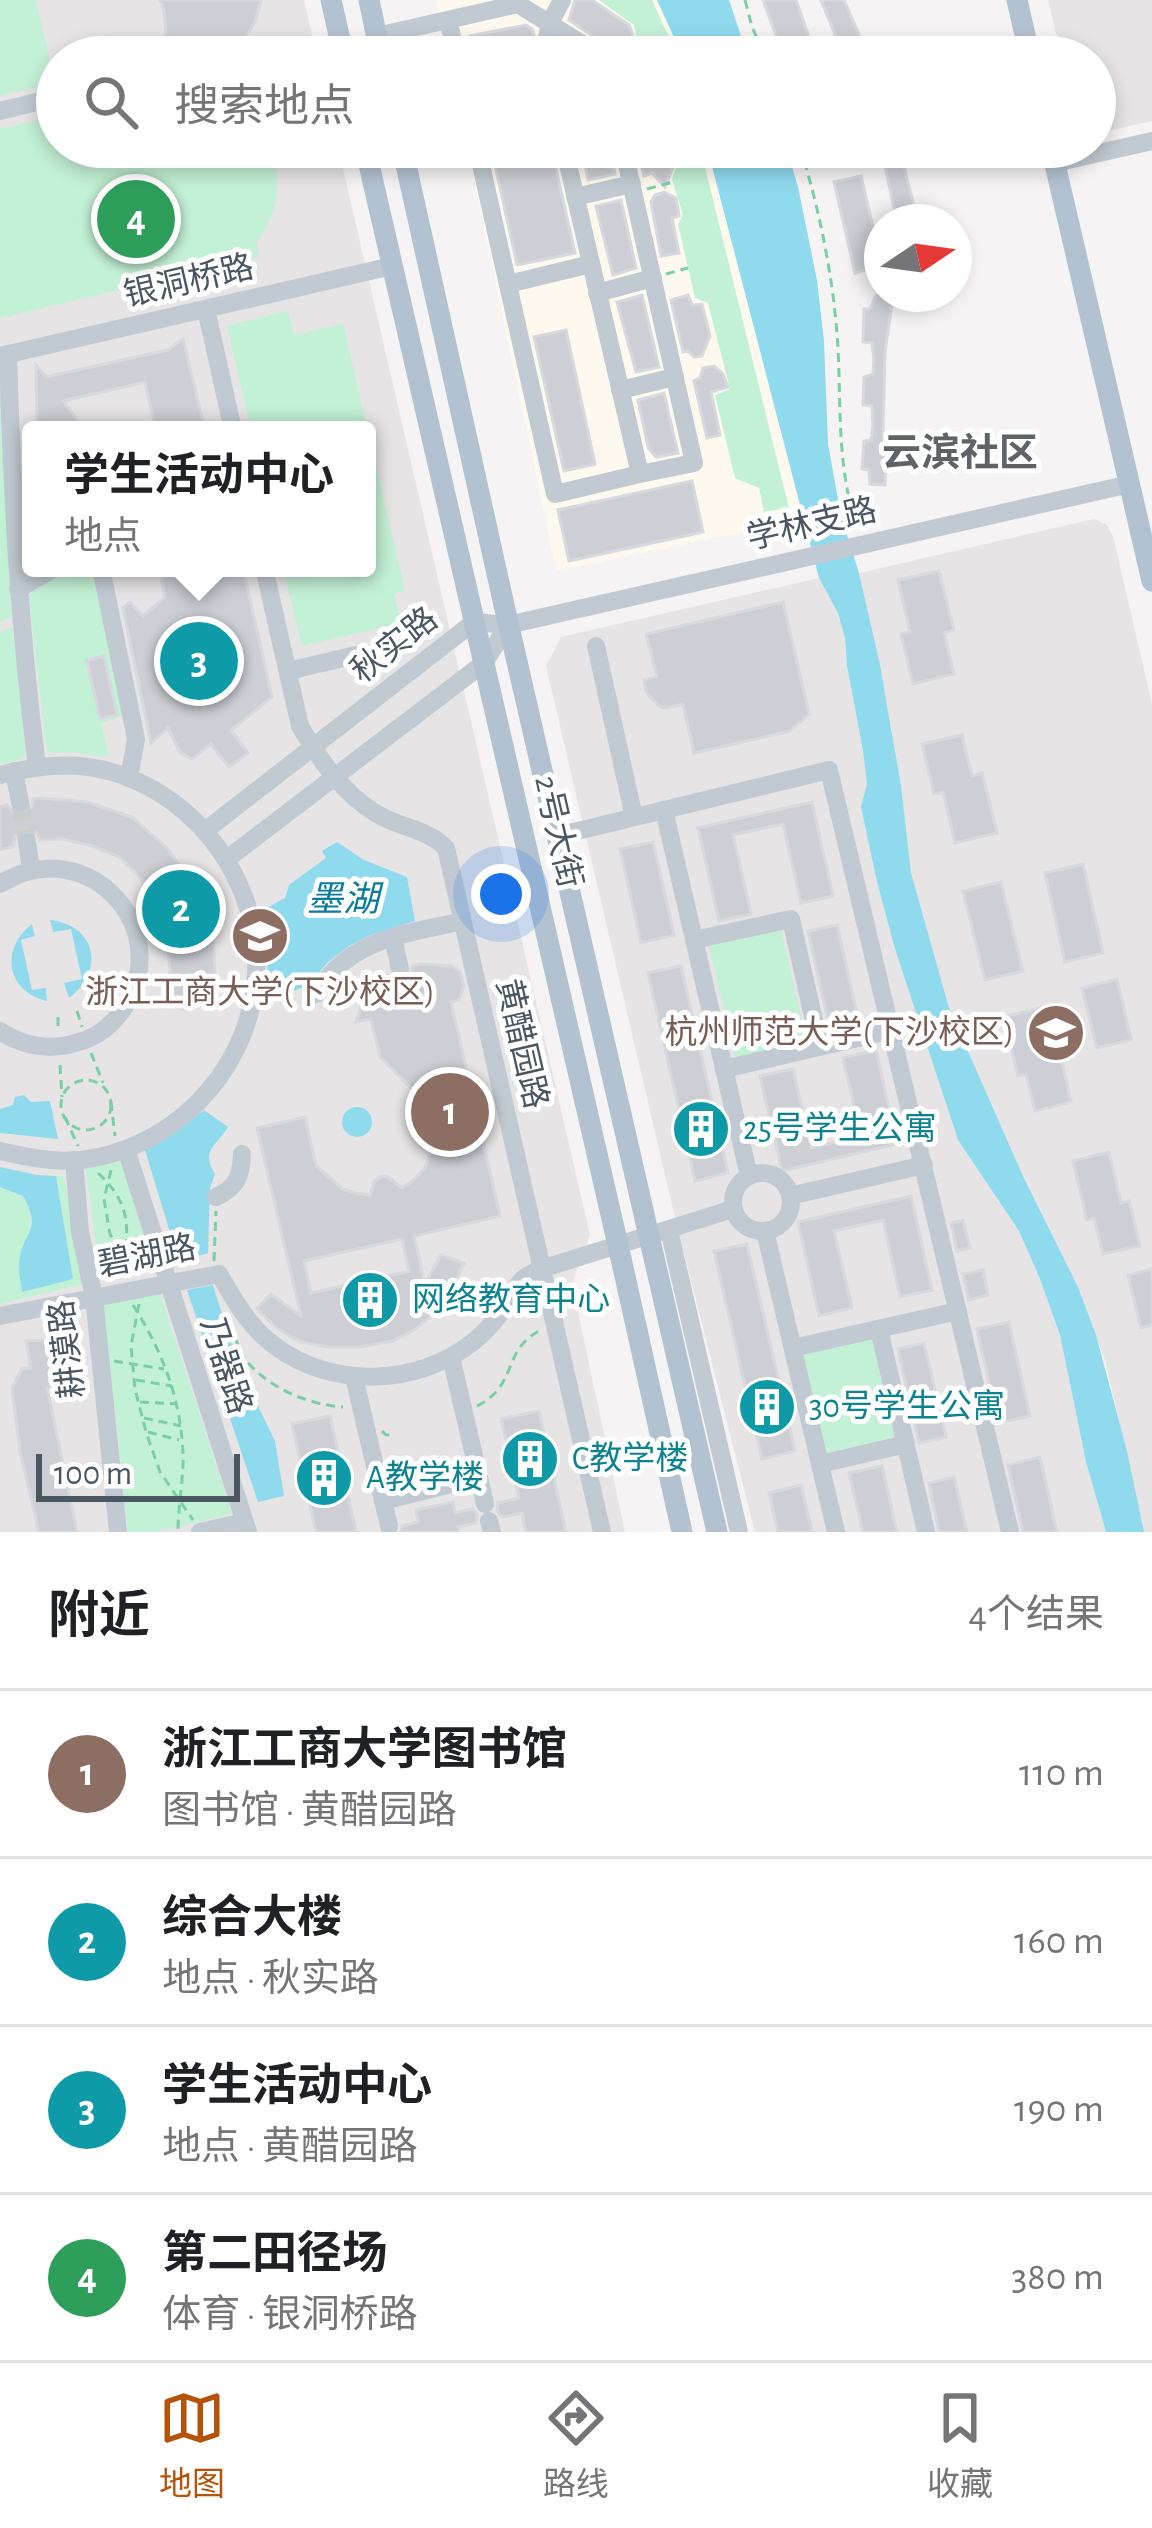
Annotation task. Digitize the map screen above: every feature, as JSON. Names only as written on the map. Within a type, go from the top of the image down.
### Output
[{"type":"main road","points":[[331,0],[339,36]]},
{"type":"main road","points":[[369,0],[377,36]]},
{"type":"main road","points":[[1017,0],[1025,36]]},
{"type":"main road","name":"2号大街","points":[[370,168],[682,1532]]},
{"type":"main road","name":"2号大街","points":[[407,168],[557,836],[659,1233],[717,1532]]},
{"type":"main road","points":[[1056,168],[1152,581]]},
{"type":"street","points":[[547,36],[562,0]]},
{"type":"street","points":[[407,36],[448,20],[518,4],[570,36]]},
{"type":"street","points":[[448,20],[452,36]]},
{"type":"street","points":[[0,110],[36,102]]},
{"type":"street","points":[[1116,146],[1152,141]]},
{"type":"street","points":[[482,168],[555,494],[694,463],[628,168]]},
{"type":"street","points":[[569,168],[640,474]]},
{"type":"street","points":[[575,197],[633,188]]},
{"type":"street","points":[[508,284],[591,263]]},
{"type":"street","name":"银洞桥路","points":[[4,355],[392,266]]},
{"type":"street","points":[[598,292],[653,278]]},
{"type":"street","points":[[206,309],[231,421]]},
{"type":"street","points":[[4,355],[20,621],[37,766]]},
{"type":"street","points":[[620,390],[675,376]]},
{"type":"street","name":"学林支路","points":[[508,625],[1130,484]]},
{"type":"street","points":[[18,589],[40,577]]},
{"type":"street","points":[[103,577],[136,740],[129,778]]},
{"type":"street","name":"黄醋园路","points":[[266,577],[300,725],[333,778],[377,814],[434,836],[446,848],[602,1532]]},
{"type":"street","points":[[0,628],[20,621]]},
{"type":"street","name":"秋实路","points":[[206,830],[474,622],[508,625],[484,663],[227,859]]},
{"type":"street","points":[[596,646],[634,817]]},
{"type":"street","points":[[288,671],[356,655]]},
{"type":"street","points":[[0,1150],[31,1159],[80,1160],[120,1151],[165,1130],[199,1103],[226,1068],[245,1028],[255,986],[255,941],[246,898],[206,830],[170,800],[129,778],[83,766],[37,766],[7,773],[20,802]]},
{"type":"street","points":[[557,836],[830,770],[1010,1532]]},
{"type":"street","points":[[664,809],[748,1176]]},
{"type":"street","points":[[27,842],[32,870]]},
{"type":"street","points":[[0,884],[15,874],[43,868],[71,869],[97,880],[118,898],[133,922],[140,950],[138,978],[128,1004],[110,1026],[86,1041],[31,1046],[0,1031]]},
{"type":"street","points":[[694,940],[791,919],[820,1047]]},
{"type":"street","points":[[316,994],[329,972],[365,947],[462,921]]},
{"type":"street","points":[[393,938],[400,969]]},
{"type":"street","points":[[724,1069],[892,1030]]},
{"type":"street","name":"乃器路","points":[[120,1151],[246,1527]]},
{"type":"street","points":[[216,1197],[232,1190],[242,1174],[242,1154]]},
{"type":"street","name":"耕漠路","points":[[80,1160],[80,1232],[94,1298],[118,1532]]},
{"type":"street","points":[[790,1196],[924,1165]]},
{"type":"street","points":[[758,1173],[776,1177],[790,1196],[786,1219],[765,1231],[743,1225],[733,1209],[735,1190],[758,1173]]},
{"type":"street","points":[[541,1269],[733,1209]]},
{"type":"street","points":[[765,1231],[836,1532]]},
{"type":"street","points":[[659,1233],[739,1532]]},
{"type":"street","name":"碧湖路","points":[[0,1316],[219,1274],[244,1317],[276,1347],[314,1367],[354,1377],[404,1374],[451,1357],[476,1340],[502,1312],[521,1280],[541,1269]]},
{"type":"street","points":[[793,1348],[958,1311]]},
{"type":"street","points":[[879,1329],[926,1532]]},
{"type":"street","points":[[451,1357],[489,1519]]},
{"type":"street","points":[[354,1377],[389,1526]]},
{"type":"street","points":[[820,1464],[906,1444]]},
{"type":"street","points":[[383,1502],[479,1477]]},
{"type":"street","points":[[200,1532],[246,1527]]},
{"type":"path","points":[[745,0],[756,36]]},
{"type":"path","points":[[805,168],[833,308],[842,412],[839,434],[848,501],[856,523]]},
{"type":"path","points":[[633,188],[673,182]]},
{"type":"path","points":[[653,278],[688,268]]},
{"type":"path","points":[[178,1532],[179,1498],[183,1467],[177,1404],[167,1369],[137,1312],[125,1259],[129,1232],[123,1204],[109,1182],[80,1160],[65,1118],[62,1099],[78,1081],[102,1085],[111,1102],[120,1151],[109,1182],[104,1199],[110,1234],[125,1259],[133,1290],[137,1312],[131,1346],[134,1379],[160,1472],[179,1498],[200,1532]]},
{"type":"path","points":[[65,1118],[76,1127],[91,1129],[104,1122],[111,1102]]},
{"type":"path","points":[[464,1410],[494,1396],[524,1340],[554,1325]]},
{"type":"path","points":[[100,1359],[167,1369]]},
{"type":"path","points":[[134,1379],[172,1386]]},
{"type":"path","points":[[139,1402],[177,1404]]},
{"type":"path","points":[[142,1417],[181,1426]]},
{"type":"path","points":[[146,1432],[182,1441]]},
{"type":"shaded area","name":"浙江工商大学(下沙校区)","points":[[0,0],[304,0],[312,36],[36,36],[36,168],[343,168],[590,1235],[572,1284],[625,1532],[0,1532]]},
{"type":"shaded area","points":[[436,0],[721,0],[729,36],[444,36]]},
{"type":"shaded area","points":[[1048,0],[1152,0],[1152,121],[1116,129],[1116,36],[1057,36]]},
{"type":"shaded area","points":[[471,168],[757,168],[831,514],[556,571]]},
{"type":"shaded area","name":"杭州师范大学(下沙校区)","points":[[1094,519],[1106,524],[1113,536],[1152,704],[1152,1532],[1144,1532],[1106,1363],[1078,1287],[949,1008],[910,873],[891,726],[859,573]]},
{"type":"shaded area","points":[[819,578],[845,638],[867,784],[862,807],[895,949],[958,1140],[1019,1231],[1040,1279],[1060,1335],[1106,1532],[755,1532],[676,1222],[546,666],[561,637]]},
{"type":"green space","points":[[0,0],[36,0],[44,36],[36,36],[36,87],[0,96]]},
{"type":"green space","points":[[599,0],[652,0],[668,36],[636,36],[634,25]]},
{"type":"green space","points":[[36,121],[36,168],[276,168],[277,197],[256,243],[259,257],[0,318],[0,129]]},
{"type":"green space","points":[[675,168],[705,168],[789,508],[764,512],[759,488],[735,478],[715,395],[730,389],[708,303],[695,298],[678,224],[683,215],[672,179]]},
{"type":"green space","points":[[288,311],[294,335],[343,324],[366,421],[249,421],[227,326]]},
{"type":"green space","points":[[0,374],[12,617],[0,622]]},
{"type":"green space","points":[[376,466],[405,590],[394,594],[401,623],[302,646],[285,577],[376,577]]},
{"type":"green space","points":[[54,577],[96,577],[125,715],[101,723],[109,757],[51,753],[46,748],[29,596]]},
{"type":"green space","points":[[12,627],[28,745],[23,759],[0,764],[0,632]]},
{"type":"green space","points":[[781,930],[807,1042],[735,1059],[709,946]]},
{"type":"green space","points":[[120,1156],[153,1266],[101,1280],[85,1164]]},
{"type":"green space","points":[[56,1176],[64,1176],[83,1284],[0,1304],[0,1187],[23,1196],[30,1214],[19,1263],[73,1279]]},
{"type":"green space","points":[[160,1293],[232,1514],[156,1532],[128,1532],[104,1305]]},
{"type":"green space","points":[[877,1338],[899,1436],[821,1454],[799,1356]]},
{"type":"water","points":[[657,0],[729,0],[741,36],[673,36]]},
{"type":"water","points":[[712,168],[792,168],[817,280],[828,444],[841,516],[880,665],[911,873],[949,1008],[1096,1335],[1144,1532],[1106,1532],[1060,1335],[1040,1279],[1019,1231],[958,1140],[877,882],[861,807],[867,784],[845,638],[819,578]]},
{"type":"water","name":"墨湖","points":[[337,842],[364,860],[407,877],[415,921],[349,946],[306,987],[261,999],[268,956],[259,912],[285,898],[289,885],[326,858],[322,851]]},
{"type":"water","points":[[50,920],[78,930],[91,951],[88,975],[69,998],[64,983],[82,979],[71,929],[53,932]]},
{"type":"water","points":[[32,924],[35,936],[21,940],[32,990],[46,988],[47,1001],[23,988],[12,968],[15,945]]},
{"type":"water","points":[[24,1095],[31,1102],[50,1101],[58,1139],[0,1133],[0,1109]]},
{"type":"water","points":[[357,1107],[372,1122],[357,1137],[342,1122]]},
{"type":"water","points":[[204,1110],[228,1127],[209,1154],[215,1174],[210,1188],[208,1253],[179,1262],[145,1150]]},
{"type":"water","points":[[0,1167],[56,1176],[73,1279],[22,1292],[19,1262],[31,1217],[23,1196],[0,1187]]},
{"type":"water","points":[[213,1285],[238,1365],[275,1441],[284,1496],[258,1502],[187,1290]]},
{"type":"building","points":[[160,0],[261,0],[246,36],[165,36]]},
{"type":"building","points":[[575,0],[592,0],[629,25],[633,36],[593,36],[569,20]]},
{"type":"building","points":[[763,0],[796,0],[809,36],[776,36]]},
{"type":"building","points":[[821,0],[844,0],[860,36],[836,36]]},
{"type":"building","points":[[526,25],[534,35],[534,36],[470,36]]},
{"type":"building","points":[[496,168],[556,168],[575,253],[517,265]]},
{"type":"building","points":[[586,168],[614,168],[615,174],[588,180]]},
{"type":"building","points":[[642,168],[673,168],[665,187],[652,173],[644,176]]},
{"type":"building","points":[[885,168],[904,168],[913,204],[893,204]]},
{"type":"building","points":[[861,176],[868,204],[864,204],[864,270],[855,273],[834,182]]},
{"type":"building","points":[[664,192],[676,198],[679,216],[672,218],[679,253],[661,256],[651,202]]},
{"type":"building","points":[[621,200],[636,268],[613,275],[596,206]]},
{"type":"building","points":[[642,295],[659,367],[636,372],[617,302]]},
{"type":"building","points":[[688,295],[692,305],[702,304],[710,336],[702,356],[683,352],[671,300]]},
{"type":"building","points":[[864,309],[891,312],[885,352],[885,485],[870,484],[869,470],[862,469],[864,441],[871,440],[873,426],[872,406],[863,405],[864,377],[873,374],[874,359],[872,343],[863,342]]},
{"type":"building","points":[[566,330],[595,464],[564,471],[534,337]]},
{"type":"building","points":[[183,339],[203,421],[154,421],[145,382],[63,401],[78,421],[37,421],[36,365],[46,377],[168,350]]},
{"type":"building","points":[[714,366],[728,387],[711,392],[720,435],[707,438],[694,381],[703,368]]},
{"type":"building","points":[[664,393],[678,453],[656,457],[648,447],[638,400]]},
{"type":"building","points":[[692,481],[703,532],[569,561],[558,510]]},
{"type":"building","points":[[939,571],[954,630],[944,633],[954,674],[913,684],[901,634],[910,632],[898,580]]},
{"type":"building","points":[[161,577],[245,577],[272,697],[231,730],[248,753],[229,767],[211,744],[192,759],[180,753],[168,728],[151,743],[123,608],[130,602],[143,616],[165,597]]},
{"type":"building","points":[[783,602],[809,714],[790,731],[694,753],[683,704],[659,706],[646,692],[644,680],[657,677],[646,634]]},
{"type":"building","points":[[104,656],[117,715],[100,719],[87,660]]},
{"type":"building","points":[[962,735],[972,776],[982,773],[997,833],[955,843],[943,792],[934,794],[922,744]]},
{"type":"building","points":[[33,799],[87,802],[132,817],[169,850],[195,889],[213,935],[216,989],[189,990],[186,1010],[163,1003],[170,970],[166,930],[151,889],[119,857],[63,839],[40,840],[37,833],[26,829],[15,836],[14,846],[0,850],[0,807],[7,805],[15,814],[24,815]]},
{"type":"building","points":[[812,802],[833,896],[801,903],[783,824],[733,835],[751,914],[719,921],[698,828]]},
{"type":"building","points":[[653,842],[674,935],[641,943],[620,849]]},
{"type":"building","points":[[1083,864],[1103,953],[1065,962],[1045,873]]},
{"type":"building","points":[[1001,882],[1023,971],[985,980],[963,891]]},
{"type":"building","points":[[837,925],[858,1018],[829,1025],[808,931]]},
{"type":"building","points":[[413,966],[451,966],[460,972],[464,986],[459,1000],[451,1002],[500,1216],[414,1236],[425,1283],[441,1255],[464,1263],[444,1304],[417,1328],[393,1341],[359,1347],[301,1342],[257,1309],[271,1294],[301,1316],[257,1128],[305,1117],[316,1166],[343,1189],[370,1195],[381,1176],[402,1188],[415,1179],[431,1151],[423,1107],[380,1057],[371,1019],[356,1022],[362,1004],[383,978],[388,975],[404,982]],"holes":[[[402,1239],[409,1271],[311,1293],[304,1261]]]},
{"type":"building","points":[[681,966],[728,1173],[695,1181],[648,973]]},
{"type":"building","points":[[1117,979],[1131,1040],[1097,1048],[1082,988]]},
{"type":"building","points":[[1041,1008],[1053,1060],[1061,1058],[1071,1102],[1035,1111],[1026,1074],[1018,1076],[1004,1017]]},
{"type":"building","points":[[876,1050],[897,1144],[782,1171],[760,1076],[793,1069],[811,1148],[861,1136],[843,1058]]},
{"type":"building","points":[[1109,1152],[1121,1203],[1129,1201],[1140,1246],[1103,1254],[1094,1218],[1087,1220],[1073,1161]]},
{"type":"building","points":[[911,1196],[932,1290],[900,1297],[883,1220],[834,1231],[852,1308],[819,1316],[798,1222]]},
{"type":"building","points":[[963,1220],[970,1248],[957,1251],[951,1223]]},
{"type":"building","points":[[747,1244],[795,1451],[762,1459],[714,1251]]},
{"type":"building","points":[[1152,1269],[1152,1325],[1141,1328],[1128,1275]]},
{"type":"building","points":[[983,1270],[988,1295],[969,1300],[963,1274]]},
{"type":"building","points":[[1009,1322],[1030,1416],[998,1423],[977,1329]]},
{"type":"building","points":[[50,1340],[72,1354],[84,1381],[47,1388],[77,1532],[39,1532],[20,1451],[12,1388],[22,1369],[31,1368],[26,1341]]},
{"type":"building","points":[[924,1343],[946,1437],[919,1443],[898,1349]]},
{"type":"building","name":"C教学楼","points":[[539,1411],[566,1532],[526,1532],[522,1513],[502,1517],[497,1510],[498,1503],[519,1498],[501,1419]]},
{"type":"building","name":"A教学楼","points":[[330,1416],[356,1532],[316,1532],[292,1424]]},
{"type":"building","points":[[1040,1457],[1057,1532],[1023,1532],[1008,1465]]},
{"type":"building","points":[[882,1466],[897,1532],[863,1532],[849,1473]]},
{"type":"building","points":[[954,1477],[967,1532],[939,1532],[929,1483]]},
{"type":"building","points":[[801,1485],[812,1532],[778,1532],[769,1493]]},
{"type":"building","points":[[453,1502],[455,1513],[473,1509],[476,1523],[458,1527],[459,1532],[401,1532],[402,1526],[418,1522],[416,1510]]},
{"type":"tunnel","points":[[20,802],[27,842]]},
{"type":"place","name":"第二田径场","points":[[136,219]]},
{"type":"place","name":"学生活动中心","points":[[199,661]]},
{"type":"place","name":"综合大楼","points":[[181,909]]},
{"type":"place","name":"浙江工商大学(下沙校区)","points":[[260,936]]},
{"type":"place","name":"杭州师范大学(下沙校区)","points":[[1056,1033]]},
{"type":"place","name":"浙江工商大学图书馆","points":[[450,1112]]},
{"type":"place","name":"25号学生公寓","points":[[701,1129]]},
{"type":"place","name":"网络教育中心","points":[[370,1300]]},
{"type":"place","name":"30号学生公寓","points":[[767,1407]]},
{"type":"place","name":"C教学楼","points":[[530,1459]]},
{"type":"place","name":"A教学楼","points":[[324,1478]]},
{"type":"district","name":"云滨社区","points":[[960,454]]}]
